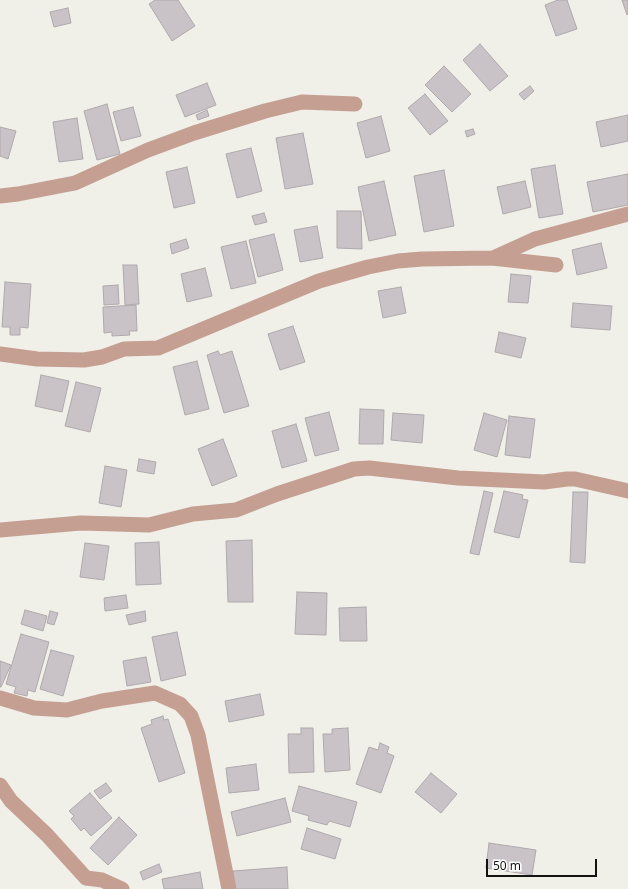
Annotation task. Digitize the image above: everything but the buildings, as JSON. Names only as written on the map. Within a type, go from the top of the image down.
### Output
[{"type":"street","points":[[0,196],[75,184],[148,150],[200,131],[265,111],[302,102],[355,104]]},
{"type":"street","points":[[492,258],[534,239],[628,214]]},
{"type":"street","points":[[0,354],[37,359],[84,360],[102,357],[124,349],[158,348],[319,281],[368,267],[422,259],[492,258],[556,265]]},
{"type":"street","points":[[0,530],[82,523],[149,524],[194,514],[236,510],[277,494],[354,469],[369,468],[458,478],[544,482],[571,479],[628,492]]},
{"type":"street","points":[[0,698],[34,708],[68,710],[102,701],[155,693],[180,704],[190,716],[198,735],[229,889]]},
{"type":"street","points":[[0,785],[11,801],[46,835],[86,878],[102,880],[122,889]]}]
